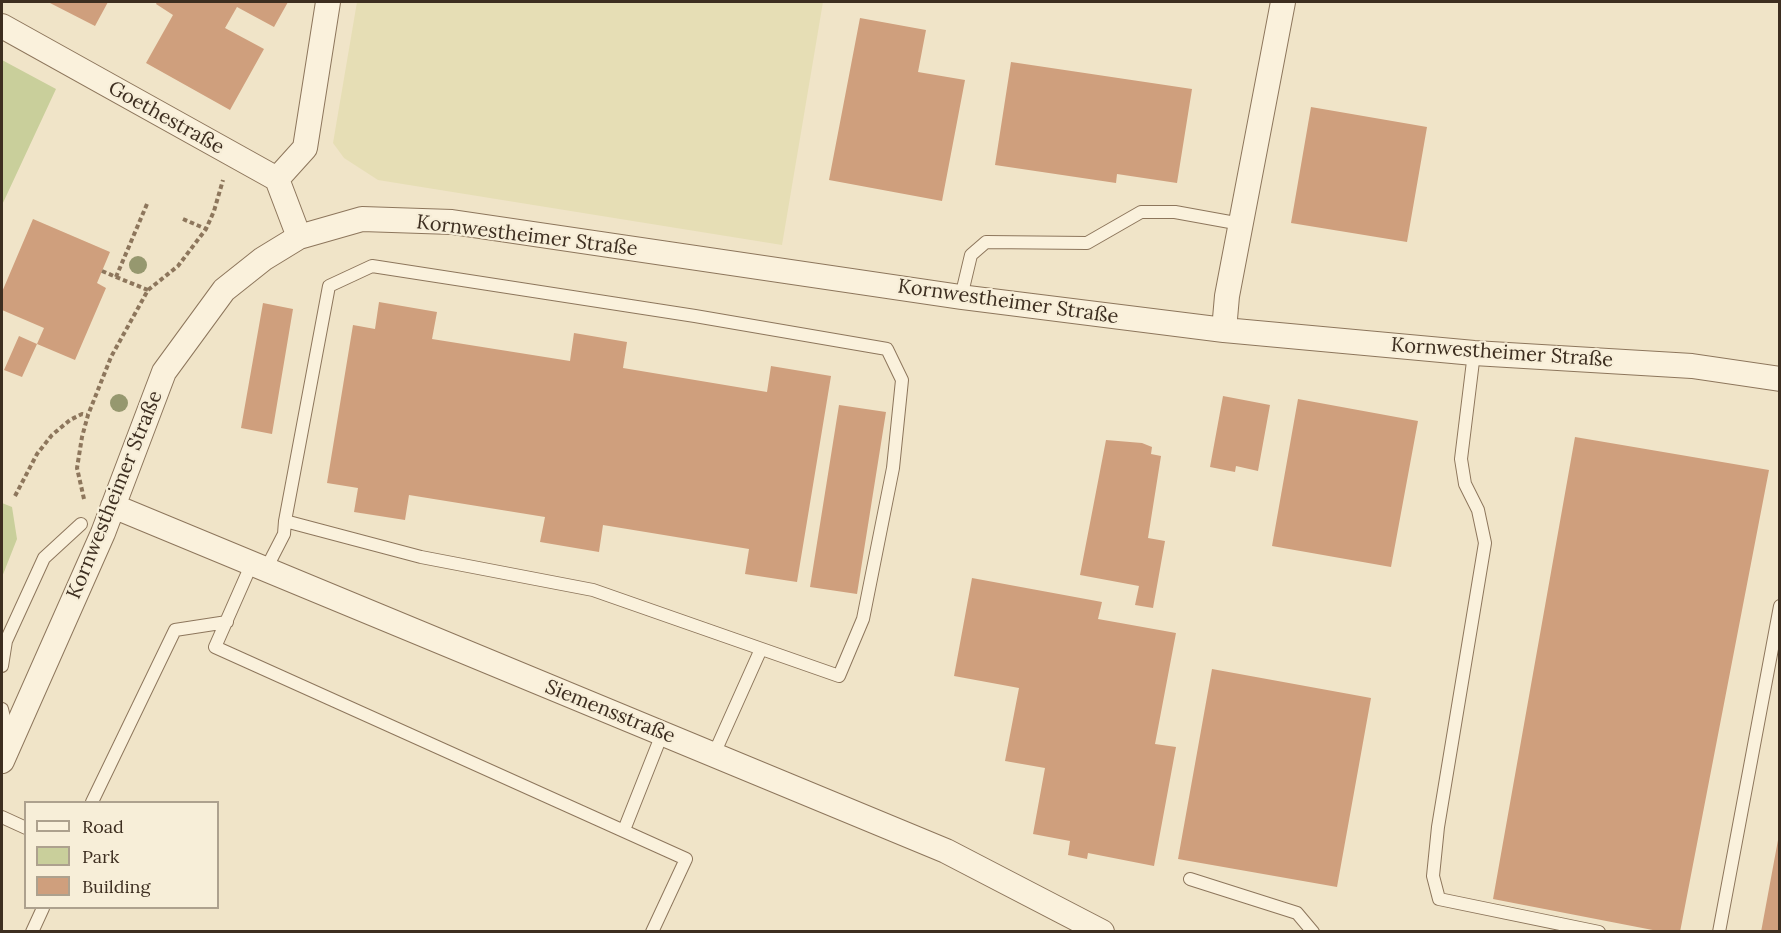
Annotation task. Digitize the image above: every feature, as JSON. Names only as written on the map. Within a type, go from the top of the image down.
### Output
[{"type":"street","points":[[299,237],[277,179],[305,148],[328,2]]},
{"type":"street","points":[[1224,330],[1241,224],[1283,2]]},
{"type":"street","name":"Goethestraße","points":[[2,26],[277,179]]},
{"type":"street","name":"Kornwestheimer Straße","points":[[6,752],[113,506],[164,372],[224,290],[263,259],[299,237],[362,219],[452,222],[962,297],[1224,330],[1474,353],[1692,366],[1779,377]]},
{"type":"street","name":"Siemensstraße","points":[[113,506],[946,851],[1102,932]]},
{"type":"lane","points":[[962,297],[971,255],[986,242],[1087,243],[1141,212],[1175,212],[1241,224]]},
{"type":"lane","points":[[285,521],[421,557],[592,590],[839,676],[863,619],[893,468],[902,380],[887,349],[706,317],[372,266],[329,286],[285,521],[284,534],[259,566],[215,647],[686,859],[652,932]]},
{"type":"lane","points":[[1474,353],[1461,459],[1465,484],[1478,510],[1485,543],[1438,827],[1433,876],[1439,899],[1599,932]]},
{"type":"lane","points":[[2,666],[6,641],[44,558],[81,524]]},
{"type":"lane","points":[[1719,932],[1779,606]]},
{"type":"lane","points":[[92,801],[174,630],[227,622]]},
{"type":"lane","points":[[714,754],[761,649]]},
{"type":"lane","points":[[2,708],[6,752]]},
{"type":"lane","points":[[624,830],[662,734]]},
{"type":"lane","points":[[2,816],[24,827]]},
{"type":"lane","points":[[1190,879],[1297,913],[1313,932]]},
{"type":"lane","points":[[32,932],[43,909]]},
{"type":"path","points":[[78,468],[88,416],[111,357],[148,290],[178,266],[206,229],[221,190],[227,153]]},
{"type":"path","points":[[116,276],[147,204]]},
{"type":"path","points":[[183,219],[206,229]]},
{"type":"path","points":[[102,271],[148,290]]},
{"type":"path","points":[[15,496],[31,464],[52,435],[70,420],[82,414],[88,416]]},
{"type":"shaded area","points":[[357,2],[823,2],[782,245],[378,180],[344,158],[333,143]]},
{"type":"green space","points":[[2,60],[56,89],[2,205]]},
{"type":"green space","points":[[2,503],[12,507],[17,539],[2,577]]},
{"type":"building","points":[[48,2],[108,2],[95,26]]},
{"type":"building","points":[[157,2],[288,2],[274,27],[237,7],[225,28],[264,49],[230,110],[146,63],[173,15],[156,4]]},
{"type":"building","points":[[860,18],[926,30],[918,72],[965,80],[942,201],[829,180]]},
{"type":"building","points":[[1011,62],[1192,89],[1177,183],[1117,174],[1116,183],[995,165]]},
{"type":"building","points":[[1311,107],[1427,127],[1407,242],[1291,223]]},
{"type":"building","points":[[33,219],[110,252],[97,283],[106,288],[75,360],[37,344],[44,328],[2,310],[2,292]]},
{"type":"building","points":[[379,302],[437,312],[432,339],[570,361],[574,333],[627,342],[623,368],[767,392],[771,366],[831,376],[797,582],[745,574],[749,549],[603,525],[599,552],[540,542],[545,517],[409,495],[405,520],[354,512],[358,488],[327,483],[353,325],[375,329]]},
{"type":"building","points":[[263,303],[293,309],[272,434],[241,428]]},
{"type":"building","points":[[19,336],[37,344],[22,377],[4,370]]},
{"type":"building","points":[[1223,396],[1270,405],[1258,471],[1236,466],[1235,472],[1210,467]]},
{"type":"building","points":[[1298,399],[1418,421],[1391,567],[1272,546]]},
{"type":"building","points":[[839,405],[886,412],[857,594],[810,587]]},
{"type":"building","points":[[1575,437],[1769,470],[1680,932],[1663,932],[1493,899]]},
{"type":"building","points":[[1106,440],[1142,443],[1152,447],[1151,454],[1161,456],[1148,538],[1165,541],[1153,608],[1135,605],[1139,586],[1080,575]]},
{"type":"building","points":[[972,578],[1102,602],[1098,619],[1176,633],[1155,744],[1176,747],[1154,866],[1088,853],[1087,859],[1068,855],[1070,841],[1033,834],[1045,768],[1005,761],[1019,688],[954,676]]},
{"type":"building","points":[[1212,669],[1371,698],[1337,887],[1178,859]]},
{"type":"building","points":[[1778,840],[1780,932],[1761,932]]}]
